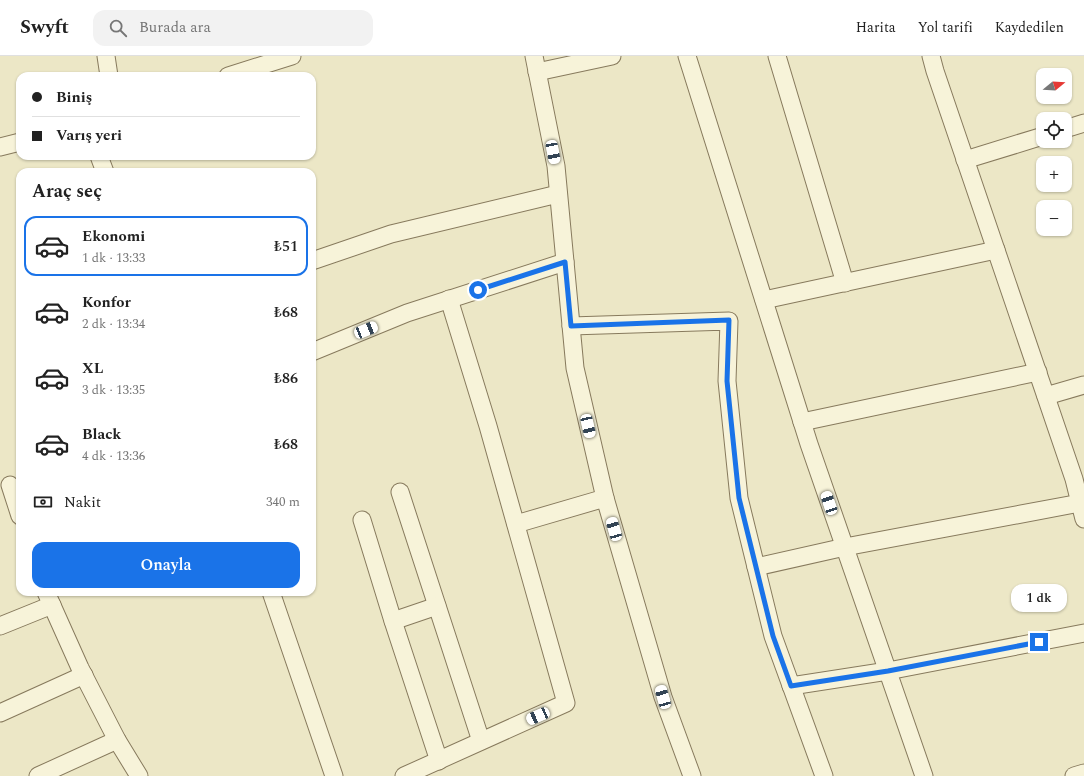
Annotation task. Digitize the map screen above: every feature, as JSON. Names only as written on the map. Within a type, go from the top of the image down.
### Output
[{"type":"street","points":[[106,56],[108,72]]},
{"type":"street","points":[[241,72],[292,56]]},
{"type":"street","points":[[612,56],[536,64],[556,166],[575,368],[605,498],[663,697],[692,776]]},
{"type":"street","points":[[687,56],[802,422],[924,776]]},
{"type":"street","points":[[777,56],[845,283]]},
{"type":"street","points":[[756,567],[845,547],[1082,511],[1074,479],[931,56]]},
{"type":"street","points":[[1072,127],[1084,123]]},
{"type":"street","points":[[965,160],[1036,138]]},
{"type":"street","points":[[0,147],[16,143]]},
{"type":"street","points":[[316,260],[391,234],[558,194]]},
{"type":"street","points":[[764,300],[996,250]]},
{"type":"street","points":[[316,350],[407,313],[565,262]]},
{"type":"street","points":[[405,776],[566,703],[488,426],[449,300]]},
{"type":"street","points":[[571,326],[729,320],[727,381],[739,498],[773,636],[824,776]]},
{"type":"street","points":[[802,422],[1038,372]]},
{"type":"street","points":[[1046,396],[1084,385]]},
{"type":"street","points":[[10,485],[16,504]]},
{"type":"street","points":[[400,492],[481,741]]},
{"type":"street","points":[[516,524],[605,498]]},
{"type":"street","points":[[362,520],[439,761]]},
{"type":"street","points":[[273,596],[334,776]]},
{"type":"street","points":[[0,626],[49,598],[84,675],[117,740],[139,776]]},
{"type":"street","points":[[394,621],[437,606]]},
{"type":"street","points":[[791,686],[888,671],[1084,633]]},
{"type":"street","points":[[0,713],[84,675]]},
{"type":"street","points":[[38,776],[117,740]]},
{"type":"street","points":[[1074,776],[1084,773]]},
{"type":"route","points":[[478,290],[565,262],[571,326],[729,320],[727,381],[739,498],[773,636],[791,686],[888,671],[1039,642]]}]
